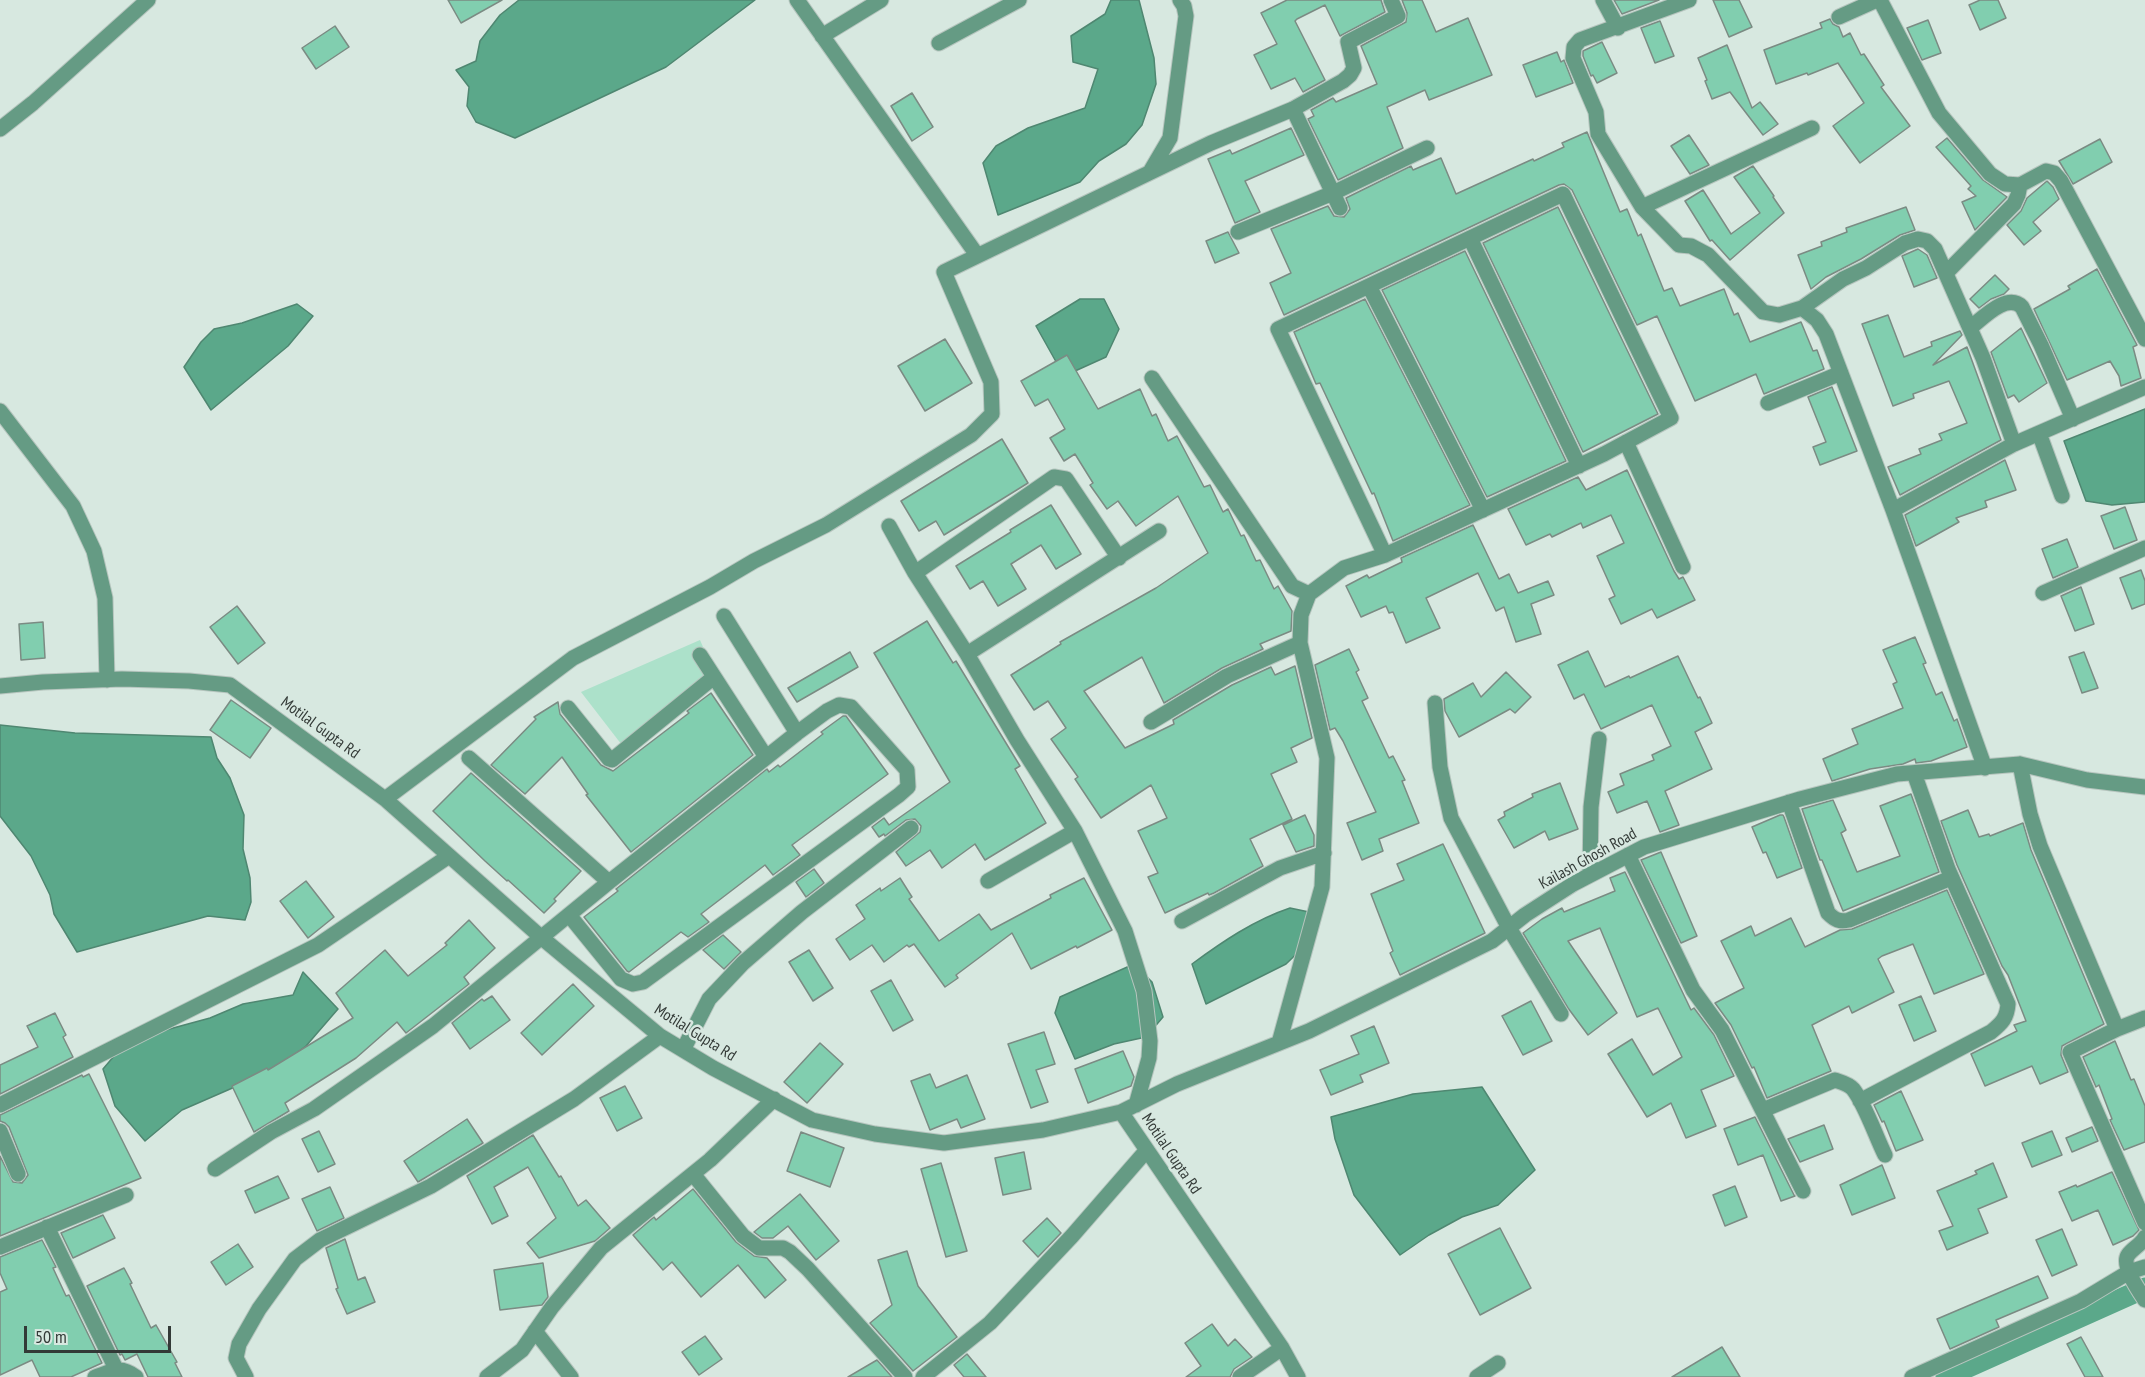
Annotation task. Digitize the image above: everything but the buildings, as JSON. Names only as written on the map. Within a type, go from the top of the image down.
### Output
[{"type":"street","points":[[0,129],[33,103],[148,0]]},
{"type":"street","points":[[797,0],[976,255]]},
{"type":"street","points":[[822,36],[881,0]]},
{"type":"street","points":[[939,43],[1019,0]]},
{"type":"street","points":[[1150,172],[1170,138],[1186,16],[1180,0]]},
{"type":"street","points":[[385,799],[573,658],[826,525],[971,435],[992,414],[991,382],[944,272],[1211,143],[1293,109],[1350,75],[1354,69],[1348,42],[1398,16],[1391,0]]},
{"type":"street","points":[[1603,0],[1618,28]]},
{"type":"street","points":[[1689,0],[1618,28],[1580,40],[1574,48],[1573,58],[1596,112],[1598,134],[1642,207],[1679,245],[1691,246],[1708,255],[1763,312],[1779,315],[1803,308],[1843,279],[1866,268],[1905,243],[1918,239],[1927,241],[1935,249],[1970,328],[2014,444]]},
{"type":"street","points":[[1839,17],[1879,0],[1939,113],[1990,174],[2005,184],[2020,185],[2046,171],[2054,173],[2061,181],[2145,339]]},
{"type":"street","points":[[1293,109],[1340,208]]},
{"type":"street","points":[[1642,207],[1812,128]]},
{"type":"street","points":[[1238,232],[1333,193],[1428,148]]},
{"type":"street","points":[[1946,273],[2014,204],[2020,185]]},
{"type":"street","points":[[1279,1043],[1322,887],[1327,758],[1300,643],[1301,615],[1309,594],[1344,568],[1385,555],[1579,466],[1671,418],[1563,194],[1278,329],[1385,555]]},
{"type":"street","points":[[1470,238],[1579,466]]},
{"type":"street","points":[[1369,286],[1483,510]]},
{"type":"street","points":[[1970,328],[2002,304],[2011,301],[2018,303],[2041,345],[2073,418]]},
{"type":"street","points":[[1803,308],[1817,320],[1826,334],[1893,510],[1985,768]]},
{"type":"street","points":[[1768,404],[1841,373]]},
{"type":"street","points":[[1152,378],[1292,586],[1309,594]]},
{"type":"street","points":[[1893,510],[2014,444],[2145,387]]},
{"type":"street","points":[[0,411],[73,506],[94,551],[105,598],[107,680]]},
{"type":"street","points":[[2039,433],[2062,496]]},
{"type":"street","points":[[1626,442],[1683,567]]},
{"type":"street","points":[[915,573],[1054,477],[1060,476],[1066,479],[1119,558]]},
{"type":"street","points":[[889,526],[915,573],[1075,831],[1125,931],[1144,991],[1150,1041],[1149,1058],[1136,1105]]},
{"type":"street","points":[[967,654],[1159,531]]},
{"type":"street","points":[[2043,593],[2145,548]]},
{"type":"street","points":[[724,615],[796,733]]},
{"type":"street","points":[[1151,722],[1227,676],[1300,643]]},
{"type":"street","points":[[700,654],[766,757]]},
{"type":"street","points":[[568,708],[612,760],[714,677]]},
{"type":"street","name":"Motilal Gupta Rd","points":[[0,686],[107,680],[189,681],[230,685],[385,799],[542,938],[660,1036],[713,1068],[812,1120],[875,1134],[944,1143],[1053,1128],[1121,1112],[1282,1348],[1298,1377]]},
{"type":"street","points":[[1436,703],[1440,767],[1451,818],[1509,928],[1561,1014]]},
{"type":"street","points":[[215,1169],[271,1132],[315,1109],[415,1039],[609,882],[796,733],[827,711],[839,705],[851,707],[907,770],[908,787],[643,982],[633,984],[621,979],[569,915]]},
{"type":"street","points":[[1590,875],[1591,807],[1599,740]]},
{"type":"street","points":[[469,758],[609,882]]},
{"type":"street","points":[[2020,764],[2030,814],[2040,846],[2117,1029]]},
{"type":"street","name":"Kailash Ghosh Road","points":[[1121,1112],[1178,1084],[1309,1031],[1492,941],[1535,909],[1590,875],[1644,847],[1789,802],[1897,774],[2020,764],[2087,780],[2145,788]]},
{"type":"street","points":[[1860,1101],[1992,1032],[2007,1015],[2008,1004],[1952,878],[1914,773]]},
{"type":"street","points":[[1789,802],[1828,913],[1834,920],[1842,922],[1849,920],[1952,878]]},
{"type":"street","points":[[683,1050],[710,999],[743,963],[802,912],[911,828]]},
{"type":"street","points":[[988,881],[1075,831]]},
{"type":"street","points":[[1182,921],[1280,868],[1324,853]]},
{"type":"street","points":[[1628,855],[1693,990],[1722,1030],[1803,1191]]},
{"type":"street","points":[[0,1105],[318,945],[449,856]]},
{"type":"street","points":[[2145,1018],[2070,1052],[2145,1223]]},
{"type":"street","points":[[246,1377],[236,1358],[239,1344],[295,1259],[320,1240],[431,1186],[574,1100],[660,1036]]},
{"type":"street","points":[[1763,1110],[1835,1080],[1852,1088],[1885,1155]]},
{"type":"street","points":[[487,1377],[522,1350],[552,1307],[601,1248],[710,1160],[774,1099]]},
{"type":"street","points":[[0,1131],[18,1174]]},
{"type":"street","points":[[923,1377],[990,1323],[1072,1236],[1146,1151]]},
{"type":"street","points":[[693,1174],[752,1244],[759,1248],[783,1248],[808,1269],[905,1377]]},
{"type":"street","points":[[0,1246],[126,1195]]},
{"type":"street","points":[[47,1227],[116,1369]]},
{"type":"street","points":[[2145,1237],[2142,1243],[2128,1254],[2126,1260],[2129,1272],[2145,1300]]},
{"type":"street","points":[[1912,1377],[2081,1301],[2129,1272],[2145,1267]]},
{"type":"street","points":[[535,1331],[571,1377]]},
{"type":"street","points":[[1240,1377],[1282,1348]]},
{"type":"street","points":[[1477,1377],[1498,1363]]},
{"type":"street","points":[[95,1377],[116,1369],[127,1371],[136,1377]]},
{"type":"shaded area","points":[[519,0],[755,0],[666,67],[515,138],[476,122],[467,106],[469,87],[456,70],[476,61],[480,41],[500,15]]},
{"type":"shaded area","points":[[1111,0],[1139,0],[1154,58],[1156,84],[1142,125],[1126,144],[1099,161],[1080,182],[998,215],[983,163],[996,146],[1028,128],[1085,108],[1098,69],[1073,62],[1071,36],[1105,14]]},
{"type":"shaded area","points":[[1080,299],[1104,299],[1119,329],[1106,357],[1064,376],[1036,326]]},
{"type":"shaded area","points":[[297,304],[313,316],[288,346],[211,410],[184,367],[201,342],[214,329],[242,323]]},
{"type":"shaded area","points":[[2145,409],[2145,502],[2112,505],[2086,501],[2064,441]]},
{"type":"shaded area","points":[[700,640],[719,683],[625,749],[581,692]]},
{"type":"shaded area","points":[[0,725],[75,733],[211,737],[217,758],[230,778],[244,815],[243,849],[250,878],[251,902],[245,920],[208,916],[77,952],[54,914],[50,895],[31,856],[0,816]]},
{"type":"shaded area","points":[[1290,908],[1309,912],[1312,939],[1286,964],[1206,1004],[1192,964],[1251,925]]},
{"type":"shaded area","points":[[1134,964],[1152,982],[1163,1017],[1146,1037],[1114,1044],[1075,1059],[1055,1013],[1060,997]]},
{"type":"shaded area","points":[[303,972],[338,1009],[306,1046],[281,1065],[260,1076],[182,1110],[145,1141],[115,1106],[103,1069],[120,1049],[151,1034],[210,1018],[243,1004],[293,995]]},
{"type":"shaded area","points":[[1482,1087],[1535,1170],[1498,1205],[1462,1217],[1429,1235],[1400,1255],[1354,1195],[1335,1139],[1331,1117],[1413,1094]]},
{"type":"waterway","points":[[1946,1377],[2145,1288]]}]
